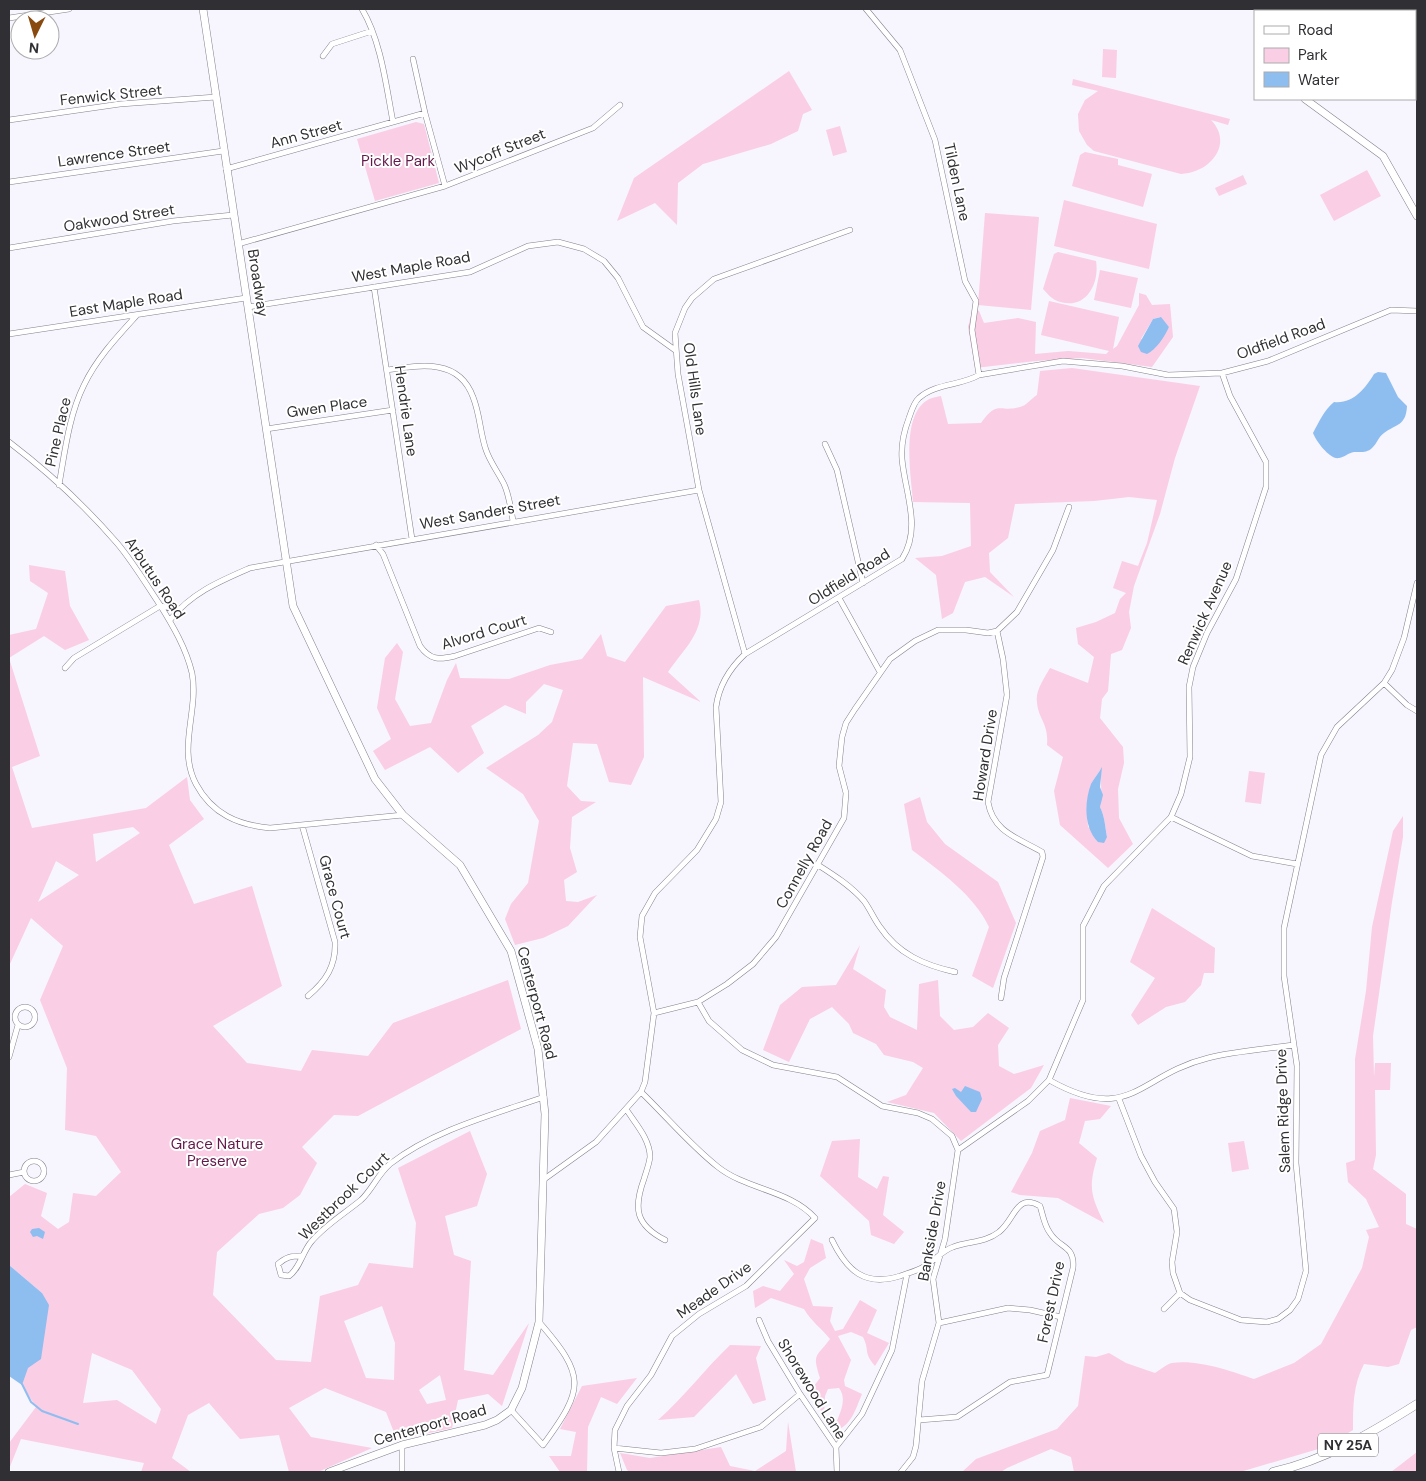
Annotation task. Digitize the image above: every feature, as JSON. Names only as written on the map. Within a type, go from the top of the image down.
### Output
[{"type":"main road","name":"Broadway","points":[[203,9],[286,561]]},
{"type":"main road","points":[[1306,100],[1383,156],[1417,216]]},
{"type":"main road","name":"Centerport Road","points":[[286,561],[293,606],[376,779],[403,815],[460,865],[511,951],[538,1049],[544,1097],[538,1322],[522,1388],[511,1410],[497,1420],[485,1425],[402,1445],[329,1472]]},
{"type":"main road","name":"NY 25A","points":[[1272,1472],[1299,1466],[1327,1456],[1417,1404]]},
{"type":"street","points":[[9,18],[70,9]]},
{"type":"street","points":[[362,9],[372,31],[388,92],[393,122]]},
{"type":"street","name":"Tilden Lane","points":[[866,9],[900,50],[935,140],[965,281],[976,301],[972,330],[979,375]]},
{"type":"street","points":[[323,56],[332,44],[372,31]]},
{"type":"street","points":[[413,59],[425,113],[445,186]]},
{"type":"street","name":"Fenwick Street","points":[[9,120],[120,104],[216,97]]},
{"type":"street","name":"Wycoff Street","points":[[238,244],[445,186],[593,128],[620,105]]},
{"type":"street","name":"Ann Street","points":[[226,169],[425,113]]},
{"type":"street","name":"Lawrence Street","points":[[9,182],[223,151]]},
{"type":"street","name":"Oakwood Street","points":[[9,248],[173,220],[234,215]]},
{"type":"street","name":"Old Hills Lane","points":[[745,654],[699,490],[675,350],[675,333],[685,308],[692,298],[714,279],[850,230]]},
{"type":"street","name":"West Maple Road","points":[[248,306],[470,272],[528,246],[558,242],[572,244],[594,254],[611,268],[625,290],[643,328],[675,350]]},
{"type":"street","name":"Hendrie Lane","points":[[374,287],[412,539]]},
{"type":"street","name":"East Maple Road","points":[[9,334],[246,298]]},
{"type":"street","name":"Oldfield Road","points":[[543,1180],[596,1142],[641,1092],[645,1082],[654,1013],[640,937],[642,916],[655,893],[697,850],[716,819],[721,802],[716,720],[717,695],[732,666],[745,654],[902,559],[909,548],[912,521],[902,458],[906,426],[918,398],[942,386],[969,381],[979,375],[1063,361],[1122,366],[1168,375],[1222,373],[1268,360],[1391,310],[1417,311]]},
{"type":"street","name":"Pine Place","points":[[59,485],[74,411],[84,384],[104,352],[137,314]]},
{"type":"street","points":[[387,370],[421,364],[436,366],[459,376],[467,385],[473,397],[486,452],[508,492],[513,521]]},
{"type":"street","name":"Renwick Avenue","points":[[958,1150],[1028,1101],[1049,1080],[1083,1000],[1085,986],[1082,937],[1088,913],[1104,886],[1120,867],[1171,817],[1181,794],[1190,757],[1190,687],[1193,667],[1236,579],[1266,487],[1266,462],[1230,396],[1222,373]]},
{"type":"street","name":"Gwen Place","points":[[266,429],[393,410]]},
{"type":"street","name":"Arbutus Road","points":[[9,442],[59,485],[117,543],[170,620],[189,664],[194,687],[194,703],[187,742],[188,764],[207,802],[218,812],[232,820],[252,826],[270,828],[403,815]]},
{"type":"street","points":[[825,444],[837,470],[862,583]]},
{"type":"street","name":"West Sanders Street","points":[[170,620],[179,609],[198,594],[226,578],[250,568],[699,490]]},
{"type":"street","points":[[997,631],[1017,612],[1053,550],[1069,507]]},
{"type":"street","name":"Alvord Court","points":[[376,545],[383,554],[420,646],[426,654],[433,658],[442,659],[455,656],[539,628],[550,632]]},
{"type":"street","name":"Salem Ridge Drive","points":[[1180,1293],[1190,1300],[1253,1323],[1278,1319],[1290,1310],[1298,1299],[1306,1271],[1306,1258],[1296,1163],[1295,1122],[1298,1085],[1284,976],[1282,952],[1284,928],[1321,756],[1337,728],[1384,683],[1404,638],[1417,583]]},
{"type":"street","points":[[839,598],[880,672]]},
{"type":"street","points":[[65,668],[74,658],[160,606],[179,609]]},
{"type":"street","name":"Connelly Road","points":[[654,1013],[698,1002],[741,974],[759,958],[784,924],[844,818],[846,793],[838,766],[842,737],[846,723],[880,672],[903,649],[938,630],[988,633],[997,631]]},
{"type":"street","name":"Howard Drive","points":[[997,631],[1006,695],[988,802],[990,817],[998,827],[1042,852],[1043,857],[1007,968],[1001,998]]},
{"type":"street","points":[[1384,683],[1407,705],[1417,711]]},
{"type":"street","points":[[1171,817],[1252,856],[1297,864]]},
{"type":"street","name":"Grace Court","points":[[302,825],[335,942],[336,955],[327,978],[308,996]]},
{"type":"street","points":[[818,865],[853,890],[864,901],[887,937],[899,948],[924,964],[954,972]]},
{"type":"street","points":[[698,1002],[717,1030],[752,1055],[790,1070],[838,1077],[882,1106],[918,1113],[932,1118],[952,1136],[958,1150]]},
{"type":"street","points":[[9,1057],[18,1025],[14,1018],[15,1012],[22,1006],[29,1007],[34,1012],[34,1022],[28,1026],[18,1025]]},
{"type":"street","points":[[1049,1080],[1080,1095],[1119,1099],[1132,1095],[1192,1064],[1208,1058],[1294,1045]]},
{"type":"street","name":"Meade Drive","points":[[619,1472],[614,1448],[615,1430],[620,1418],[651,1376],[672,1336],[699,1314],[746,1286],[814,1218],[806,1208],[749,1184],[718,1167],[641,1092]]},
{"type":"street","name":"Westbrook Court","points":[[301,1256],[288,1257],[278,1264],[281,1274],[289,1276],[295,1272],[301,1256],[313,1240],[344,1212],[362,1199],[389,1165],[448,1130],[544,1097]]},
{"type":"street","points":[[1119,1099],[1149,1170],[1174,1209],[1177,1232],[1172,1267],[1180,1293],[1164,1309]]},
{"type":"street","points":[[626,1109],[648,1148],[648,1169],[639,1197],[638,1210],[641,1222],[649,1232],[665,1240]]},
{"type":"street","name":"Bankside Drive","points":[[901,1472],[913,1456],[919,1420],[922,1381],[939,1323],[933,1279],[937,1259],[945,1239],[958,1150]]},
{"type":"street","points":[[30,1161],[40,1162],[44,1168],[44,1175],[36,1181],[30,1180],[24,1172],[25,1166],[30,1161]]},
{"type":"street","points":[[9,1175],[24,1172]]},
{"type":"street","name":"Forest Drive","points":[[832,1240],[846,1264],[865,1277],[886,1280],[921,1269],[951,1247],[990,1237],[1008,1224],[1019,1206],[1025,1201],[1033,1202],[1040,1206],[1050,1234],[1071,1251],[1074,1260],[1047,1375],[1010,1382],[957,1416],[919,1420]]},
{"type":"street","points":[[836,1446],[862,1414],[892,1350],[907,1274]]},
{"type":"street","points":[[939,1323],[1008,1308],[1030,1310],[1061,1318]]},
{"type":"street","name":"Shorewood Lane","points":[[759,1320],[768,1341],[800,1394],[836,1446],[837,1472]]},
{"type":"street","points":[[538,1322],[553,1338],[570,1364],[576,1382],[572,1401],[539,1452]]},
{"type":"street","points":[[614,1448],[661,1453],[695,1448],[761,1427],[800,1394]]},
{"type":"street","points":[[511,1410],[543,1445]]},
{"type":"street","points":[[402,1445],[402,1472]]},
{"type":"green space","points":[[1103,49],[1117,50],[1116,78],[1102,77]]},
{"type":"green space","points":[[789,71],[812,110],[803,114],[798,131],[771,144],[703,164],[678,183],[677,225],[655,203],[617,221],[634,178]]},
{"type":"green space","points":[[1073,79],[1230,119],[1228,125],[1211,120],[1218,129],[1220,138],[1216,156],[1201,169],[1181,174],[1094,151],[1087,145],[1079,131],[1078,114],[1085,100],[1098,91],[1072,85]]},
{"type":"green space","name":"Pickle Park","points":[[416,122],[424,124],[439,183],[375,201],[357,139]]},
{"type":"green space","points":[[840,126],[847,152],[833,156],[826,130]]},
{"type":"green space","points":[[1085,152],[1118,159],[1118,165],[1152,174],[1143,207],[1072,186],[1080,155]]},
{"type":"green space","points":[[1367,170],[1381,196],[1334,221],[1320,195]]},
{"type":"green space","points":[[1243,175],[1247,184],[1219,196],[1215,188]]},
{"type":"green space","points":[[1064,200],[1157,224],[1149,269],[1054,246]]},
{"type":"green space","points":[[985,213],[1039,217],[1031,310],[978,305]]},
{"type":"green space","points":[[1058,252],[1096,261],[1095,279],[1088,294],[1082,300],[1074,303],[1065,303],[1053,299],[1043,289],[1054,254]]},
{"type":"green space","points":[[1100,270],[1138,278],[1131,308],[1094,300]]},
{"type":"green space","points":[[1139,293],[1146,295],[1152,305],[1170,304],[1173,337],[1152,367],[1082,358],[975,368],[968,327],[973,308],[979,311],[984,323],[1018,318],[1036,322],[1035,354],[1068,351],[1106,354],[1109,351],[1041,335],[1049,301],[1119,317],[1113,349],[1117,346],[1139,305]],"holes":[[[1160,317],[1169,327],[1161,338],[1141,339],[1153,319]]]},
{"type":"green space","points":[[1072,368],[1200,386],[1175,458],[1160,514],[1134,586],[1129,612],[1131,628],[1122,650],[1111,654],[1108,691],[1102,699],[1100,718],[1123,747],[1124,763],[1118,789],[1119,818],[1133,844],[1108,868],[1060,825],[1054,791],[1063,757],[1047,745],[1045,726],[1038,708],[1037,693],[1050,668],[1088,683],[1094,657],[1078,644],[1076,628],[1096,622],[1115,613],[1120,599],[1126,593],[1113,588],[1122,561],[1138,566],[1147,543],[1157,500],[1129,497],[1094,501],[1015,504],[1008,538],[989,553],[990,572],[1014,597],[985,577],[965,582],[953,613],[942,619],[936,575],[915,558],[942,556],[971,546],[970,503],[913,502],[909,448],[913,420],[918,409],[928,400],[941,396],[948,424],[981,423],[991,411],[1027,404],[1037,395],[1040,371]],"holes":[[[1101,769],[1100,807],[1107,837],[1088,827],[1087,811],[1090,788]]]},
{"type":"green space","points":[[29,565],[65,571],[70,606],[89,640],[65,650],[44,636],[9,658],[9,635],[36,629],[48,593],[30,581]]},
{"type":"green space","points":[[699,600],[701,611],[697,630],[668,672],[701,702],[643,677],[644,757],[631,785],[609,782],[597,744],[573,743],[567,786],[581,801],[596,802],[572,817],[570,848],[577,872],[564,880],[566,901],[578,902],[597,895],[568,926],[543,938],[515,945],[505,919],[511,904],[528,883],[539,821],[523,794],[486,768],[538,735],[552,722],[563,690],[544,684],[526,702],[526,714],[505,705],[471,726],[484,753],[458,773],[430,747],[385,770],[373,751],[391,739],[377,708],[385,658],[397,643],[403,652],[395,699],[410,726],[431,723],[447,680],[456,663],[460,678],[509,679],[550,665],[582,659],[601,634],[607,656],[625,662],[666,606]]},
{"type":"green space","name":"Grace Nature Preserve","points":[[9,658],[40,756],[12,767],[32,828],[146,808],[187,777],[190,800],[204,819],[169,845],[194,904],[252,886],[282,986],[213,1026],[247,1063],[301,1071],[312,1050],[368,1056],[393,1023],[508,980],[521,1029],[358,1116],[334,1115],[302,1147],[317,1163],[300,1195],[283,1208],[259,1214],[217,1252],[213,1295],[276,1360],[311,1362],[320,1296],[358,1285],[369,1263],[413,1268],[416,1223],[398,1168],[470,1131],[487,1174],[477,1206],[445,1216],[454,1255],[471,1261],[464,1370],[493,1375],[529,1323],[502,1406],[488,1394],[458,1400],[452,1428],[397,1440],[386,1412],[325,1388],[289,1408],[311,1437],[372,1448],[318,1472],[289,1472],[279,1435],[240,1439],[209,1403],[188,1415],[172,1458],[191,1472],[141,1472],[144,1463],[21,1439],[9,1469],[9,1443],[36,1407],[22,1385],[42,1293],[9,1265],[9,1197],[25,1184],[47,1193],[41,1216],[58,1229],[69,1222],[73,1193],[96,1196],[121,1172],[96,1136],[65,1130],[67,1068],[40,1000],[63,946],[31,918],[9,966]],"holes":[[[133,827],[140,833],[96,862],[93,834]],[[56,861],[79,875],[38,902]],[[382,1306],[395,1343],[394,1380],[366,1378],[344,1321]],[[92,1353],[132,1370],[161,1409],[156,1424],[117,1400],[83,1403]],[[440,1375],[446,1400],[427,1404],[419,1390]]]},
{"type":"green space","points":[[1249,771],[1265,773],[1261,804],[1245,802]]},
{"type":"green space","points":[[920,797],[927,822],[945,844],[998,882],[1016,923],[993,988],[972,976],[989,927],[983,915],[955,884],[912,850],[904,804]]},
{"type":"green space","points":[[1403,816],[1403,837],[1373,1036],[1374,1077],[1375,1063],[1391,1063],[1390,1090],[1375,1090],[1376,1155],[1373,1169],[1406,1194],[1406,1224],[1417,1229],[1417,1327],[1411,1330],[1399,1364],[1388,1367],[1364,1364],[1356,1388],[1353,1430],[1325,1447],[1240,1472],[1074,1472],[1071,1457],[1051,1449],[1001,1472],[962,1472],[976,1459],[1057,1429],[1078,1406],[1085,1356],[1096,1357],[1109,1353],[1126,1363],[1155,1373],[1172,1363],[1203,1364],[1254,1379],[1294,1363],[1321,1344],[1362,1268],[1369,1237],[1366,1230],[1379,1227],[1366,1199],[1348,1182],[1346,1163],[1355,1160],[1355,1059],[1366,991],[1372,927],[1393,831]]},
{"type":"green space","points":[[1152,908],[1215,948],[1214,973],[1204,973],[1201,985],[1185,1002],[1166,1007],[1138,1025],[1131,1015],[1155,978],[1130,962]]},
{"type":"green space","points":[[860,945],[853,969],[886,990],[884,1007],[890,1017],[917,1030],[919,984],[938,980],[940,1016],[954,1030],[973,1027],[988,1013],[1009,1028],[998,1045],[999,1066],[1014,1074],[1044,1065],[1031,1088],[961,1141],[934,1113],[887,1102],[906,1095],[923,1068],[913,1062],[884,1055],[876,1044],[853,1033],[849,1024],[832,1007],[810,1019],[789,1062],[763,1050],[780,1005],[802,987],[836,985]]},
{"type":"green space","points":[[1070,1098],[1111,1106],[1100,1119],[1085,1121],[1079,1143],[1097,1158],[1092,1177],[1092,1192],[1104,1223],[1058,1198],[1020,1195],[1011,1192],[1032,1153],[1040,1131],[1065,1120]]},
{"type":"green space","points":[[860,1139],[858,1177],[877,1189],[883,1176],[889,1177],[883,1215],[904,1232],[894,1244],[871,1235],[869,1221],[820,1176],[832,1141]]},
{"type":"green space","points":[[1244,1141],[1249,1169],[1232,1172],[1228,1143]]},
{"type":"green space","points":[[811,1239],[823,1244],[826,1258],[810,1268],[804,1279],[813,1306],[833,1307],[830,1321],[835,1331],[843,1329],[860,1300],[877,1310],[867,1333],[889,1343],[875,1366],[869,1358],[863,1337],[851,1332],[838,1336],[851,1360],[844,1380],[845,1386],[862,1394],[849,1422],[833,1431],[843,1404],[842,1393],[839,1388],[828,1389],[825,1396],[824,1415],[813,1399],[811,1390],[820,1378],[816,1364],[817,1356],[830,1339],[804,1309],[771,1298],[755,1308],[753,1291],[763,1286],[780,1291],[794,1274],[784,1260],[797,1266],[804,1262]]},
{"type":"green space","points":[[730,1345],[761,1346],[756,1358],[766,1400],[753,1404],[736,1374],[694,1417],[658,1420],[677,1402]]},
{"type":"green space","points":[[637,1378],[617,1404],[601,1397],[588,1427],[587,1472],[560,1472],[549,1456],[571,1456],[576,1432],[560,1429],[582,1386]]},
{"type":"green space","points":[[788,1422],[796,1472],[630,1472],[627,1470],[620,1453],[650,1458],[721,1447],[730,1466],[755,1471],[786,1451]]},
{"type":"green space","points":[[1417,1452],[1417,1472],[1391,1472]]},
{"type":"water","points":[[1161,317],[1169,327],[1165,334],[1157,346],[1150,352],[1147,354],[1141,352],[1138,346],[1153,319]]},
{"type":"water","points":[[1378,372],[1386,373],[1398,397],[1407,406],[1405,417],[1400,424],[1382,435],[1368,451],[1354,452],[1335,458],[1320,445],[1313,433],[1327,409],[1334,402],[1347,401],[1353,398]]},
{"type":"water","points":[[1102,767],[1100,787],[1103,795],[1100,807],[1107,837],[1104,843],[1098,842],[1090,830],[1086,807],[1091,784]]},
{"type":"water","points":[[965,1086],[980,1092],[982,1099],[976,1112],[971,1112],[952,1089],[955,1088],[961,1092]]},
{"type":"water","points":[[39,1228],[45,1232],[43,1239],[37,1236],[33,1237],[30,1232],[32,1229]]},
{"type":"water","points":[[9,1265],[42,1293],[49,1305],[41,1359],[28,1368],[22,1385],[9,1376]]},
{"type":"waterway","points":[[22,1384],[31,1402],[42,1411],[78,1424]]}]
